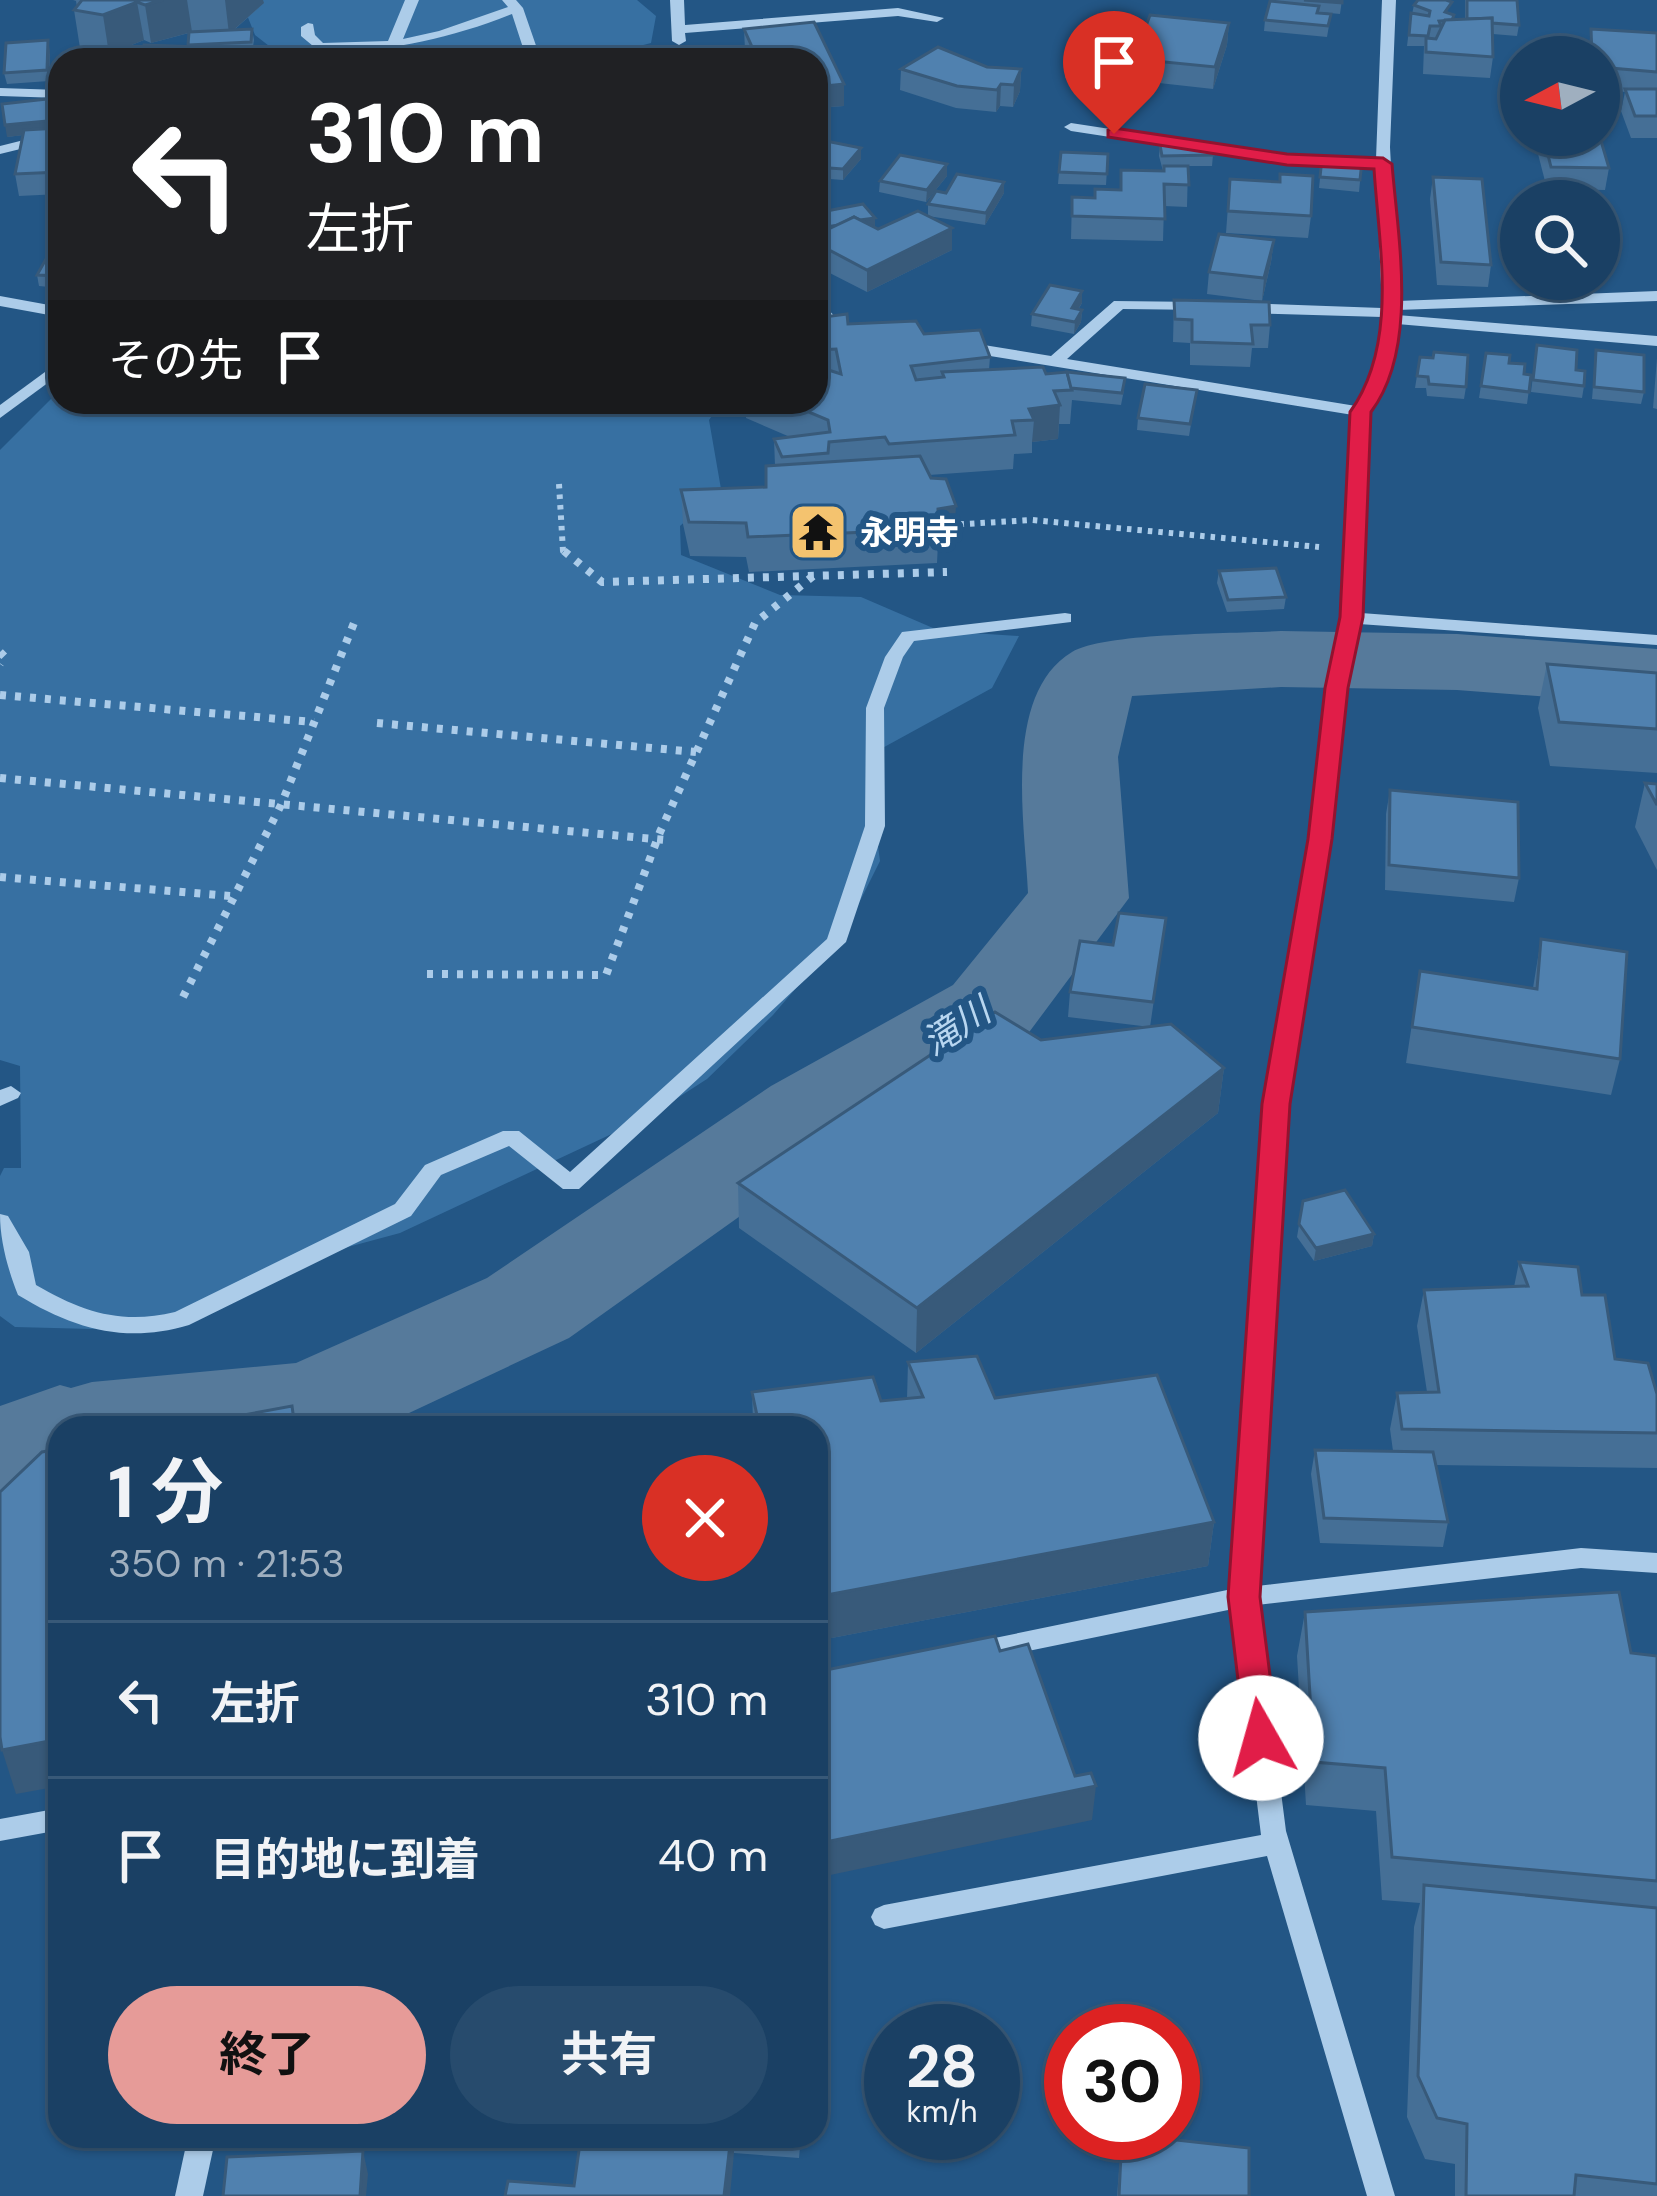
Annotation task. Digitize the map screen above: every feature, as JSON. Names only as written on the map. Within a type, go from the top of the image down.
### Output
[{"type":"street","points":[[394,43],[412,0]]},
{"type":"street","points":[[676,0],[679,48]]},
{"type":"street","points":[[1381,2196],[1277,1843],[1244,1597],[1276,1104],[1320,839],[1336,688],[1352,617],[1360,412],[1372,396],[1391,313],[1383,164],[1389,0]]},
{"type":"street","points":[[373,48],[454,34],[512,4],[529,48]]},
{"type":"street","points":[[679,29],[898,12],[937,18]]},
{"type":"street","points":[[308,26],[308,36],[319,47],[334,48]]},
{"type":"street","points":[[0,92],[48,94]]},
{"type":"street","points":[[1072,127],[1287,160],[1383,164]]},
{"type":"street","points":[[0,150],[44,139]]},
{"type":"street","points":[[1391,313],[1657,296]]},
{"type":"street","points":[[0,301],[48,310]]},
{"type":"street","points":[[1055,361],[1119,304],[1210,307]]},
{"type":"street","points":[[1232,308],[1391,313],[1657,341]]},
{"type":"street","points":[[828,318],[837,328]]},
{"type":"street","points":[[828,329],[859,331]]},
{"type":"street","points":[[946,344],[1360,412]]},
{"type":"street","points":[[0,413],[48,375]]},
{"type":"street","points":[[1352,617],[1657,640]]},
{"type":"street","points":[[0,1222],[18,1252],[26,1289],[69,1316],[142,1330],[181,1319],[403,1210],[433,1170],[511,1136],[571,1184],[836,942],[875,826],[875,708],[894,657],[908,636],[1065,618]]},
{"type":"street","points":[[951,1657],[1244,1597],[1581,1558],[1657,1563]]},
{"type":"street","points":[[0,1830],[48,1822]]},
{"type":"street","points":[[884,1917],[1277,1843]]},
{"type":"street","points":[[189,2196],[199,2148]]},
{"type":"path","points":[[559,484],[563,551],[602,582],[947,572]]},
{"type":"path","points":[[950,525],[1032,520],[1357,550]]},
{"type":"path","points":[[427,974],[606,975],[696,752],[755,623],[813,576]]},
{"type":"path","points":[[183,997],[280,805],[354,623]]},
{"type":"path","points":[[0,652],[5,658],[0,664]]},
{"type":"path","points":[[0,695],[314,722]]},
{"type":"path","points":[[377,723],[696,752]]},
{"type":"path","points":[[0,778],[661,840]]},
{"type":"path","points":[[0,877],[230,896]]},
{"type":"shaded area","points":[[249,0],[637,0],[656,16],[651,43],[625,48],[272,48],[255,35],[247,15]]},
{"type":"shaded area","points":[[48,402],[48,414],[713,414],[709,420],[721,489],[680,526],[681,555],[780,595],[861,597],[940,631],[1019,636],[992,688],[866,757],[880,861],[845,931],[773,1015],[707,1079],[648,1117],[400,1233],[270,1268],[196,1317],[92,1329],[15,1327],[0,1316],[0,1176],[4,1168],[21,1168],[20,1066],[0,1060],[0,450]]},
{"type":"building","points":[[82,0],[163,0],[145,5],[137,2],[103,15],[74,10]]},
{"type":"building","points":[[1418,0],[1452,2],[1445,12],[1454,15],[1452,20],[1430,26],[1428,36],[1409,35],[1411,13],[1429,16],[1430,11],[1414,5]]},
{"type":"building","points":[[1467,0],[1517,0],[1519,25],[1492,23],[1492,18],[1467,19]]},
{"type":"building","points":[[1270,1],[1319,6],[1317,13],[1331,14],[1328,26],[1265,20]]},
{"type":"building","points":[[1150,15],[1229,23],[1215,67],[1134,59]]},
{"type":"building","points":[[1492,18],[1493,57],[1426,52],[1426,38],[1436,39],[1445,20]]},
{"type":"building","points":[[814,22],[827,48],[753,48],[744,29]]},
{"type":"building","points":[[252,29],[251,42],[188,45],[189,32]]},
{"type":"building","points":[[1591,29],[1657,33],[1657,72],[1620,69],[1620,36],[1591,36]]},
{"type":"building","points":[[48,40],[47,70],[4,73],[6,43]]},
{"type":"building","points":[[144,45],[199,48],[144,48]]},
{"type":"building","points":[[938,47],[987,67],[1021,69],[1014,85],[1001,84],[997,90],[957,86],[901,69]]},
{"type":"building","points":[[1082,47],[1114,53],[1098,73],[1066,67]]},
{"type":"building","points":[[828,51],[844,84],[828,86]]},
{"type":"building","points":[[1625,89],[1657,89],[1657,116],[1635,116]]},
{"type":"building","points":[[48,99],[48,121],[5,125],[2,104]]},
{"type":"building","points":[[48,129],[48,173],[15,174],[24,130]]},
{"type":"building","points":[[828,141],[861,148],[843,169],[828,168]]},
{"type":"building","points":[[1210,144],[1213,155],[1162,156],[1160,145]]},
{"type":"building","points":[[1061,152],[1108,154],[1107,174],[1059,172]]},
{"type":"building","points":[[900,155],[947,164],[927,190],[880,181]]},
{"type":"building","points":[[1548,156],[1605,156],[1609,168],[1551,167]]},
{"type":"building","points":[[1322,158],[1362,161],[1360,180],[1320,177]]},
{"type":"building","points":[[1164,166],[1188,166],[1189,185],[1164,184],[1165,219],[1072,216],[1072,197],[1095,198],[1095,189],[1121,190],[1121,170],[1164,171]]},
{"type":"building","points":[[957,174],[1004,182],[986,213],[928,204],[936,191],[946,193]]},
{"type":"building","points":[[1280,174],[1313,176],[1311,216],[1228,211],[1230,179],[1280,182]]},
{"type":"building","points":[[1433,177],[1482,179],[1491,265],[1441,262]]},
{"type":"building","points":[[863,204],[875,218],[854,217],[828,227],[828,211]]},
{"type":"building","points":[[918,211],[952,228],[867,270],[828,249],[828,229],[854,217],[878,229]]},
{"type":"building","points":[[1219,234],[1274,240],[1264,278],[1209,272]]},
{"type":"building","points":[[48,256],[48,275],[37,275]]},
{"type":"building","points":[[1050,285],[1082,291],[1072,308],[1082,310],[1075,322],[1032,314]]},
{"type":"building","points":[[1174,300],[1269,302],[1270,325],[1251,325],[1253,344],[1192,342],[1192,320],[1175,319]]},
{"type":"building","points":[[847,314],[848,324],[916,321],[924,334],[980,330],[990,357],[911,366],[916,380],[944,377],[942,372],[1043,367],[1046,374],[1067,372],[1072,390],[1054,391],[1060,405],[1029,409],[1034,420],[1012,421],[1015,435],[889,444],[885,437],[829,442],[828,453],[782,457],[774,439],[830,432],[828,420],[814,414],[828,414],[828,370],[841,374],[836,349],[828,349],[828,316]]},
{"type":"building","points":[[1537,345],[1577,350],[1576,370],[1585,371],[1584,386],[1533,380]]},
{"type":"building","points":[[1596,350],[1644,355],[1644,392],[1594,387]]},
{"type":"building","points":[[1434,352],[1468,355],[1466,387],[1429,384],[1428,377],[1417,376],[1420,357],[1433,358]]},
{"type":"building","points":[[1486,353],[1510,355],[1509,363],[1525,364],[1524,374],[1531,375],[1529,392],[1481,386]]},
{"type":"building","points":[[1067,372],[1125,378],[1122,393],[1071,388]]},
{"type":"building","points":[[1145,384],[1197,390],[1190,424],[1138,418]]},
{"type":"building","points":[[920,456],[931,478],[946,479],[956,506],[938,509],[938,529],[748,537],[746,523],[689,522],[681,490],[766,487],[766,466]]},
{"type":"building","points":[[1276,568],[1286,597],[1228,600],[1219,571]]},
{"type":"building","points":[[1547,664],[1657,673],[1657,729],[1559,722]]},
{"type":"building","points":[[1645,783],[1657,784],[1657,805]]},
{"type":"building","points":[[1390,790],[1518,802],[1519,878],[1389,865]]},
{"type":"building","points":[[1119,913],[1166,918],[1153,1002],[1070,992],[1080,941],[1113,945]]},
{"type":"building","points":[[1541,939],[1627,952],[1620,1059],[1412,1027],[1420,971],[1537,989]]},
{"type":"building","points":[[995,1012],[1041,1040],[1171,1024],[1224,1068],[917,1308],[738,1183]]},
{"type":"building","points":[[1345,1190],[1374,1234],[1316,1248],[1299,1224],[1303,1201]]},
{"type":"building","points":[[1519,1262],[1578,1267],[1582,1295],[1605,1295],[1615,1359],[1648,1363],[1657,1394],[1657,1433],[1402,1429],[1397,1393],[1439,1392],[1424,1290],[1528,1286]]},
{"type":"building","points":[[977,1356],[995,1398],[1157,1375],[1214,1522],[828,1595],[828,1416],[757,1416],[752,1392],[873,1377],[881,1401],[923,1397],[908,1362]]},
{"type":"building","points":[[292,1406],[293,1416],[238,1416]]},
{"type":"building","points":[[1315,1450],[1433,1452],[1448,1522],[1324,1518]]},
{"type":"building","points":[[48,1451],[48,1741],[2,1750],[0,1492]]},
{"type":"building","points":[[1619,1592],[1631,1653],[1657,1656],[1657,1881],[1392,1857],[1385,1768],[1314,1762],[1305,1612]]},
{"type":"building","points":[[995,1636],[1000,1651],[1028,1644],[1075,1776],[1091,1773],[1096,1786],[828,1842],[828,1670]]},
{"type":"building","points":[[1424,1885],[1657,1908],[1657,2184],[1576,2175],[1574,2196],[1466,2196],[1467,2124],[1437,2118],[1418,2076]]},
{"type":"building","points":[[1200,2143],[1249,2148],[1249,2196],[1119,2196],[1121,2160],[1200,2160]]},
{"type":"building","points":[[579,2148],[730,2148],[724,2196],[505,2196],[508,2181],[574,2186]]},
{"type":"building","points":[[363,2151],[360,2196],[223,2196],[227,2157]]},
{"type":"waterway","name":"滝川","points":[[217,1416],[311,1407],[528,1308],[809,1113],[990,1010],[1079,898],[1070,757],[1083,690],[1107,670],[1281,659],[1457,662],[1657,677]]},
{"type":"waterway","name":"滝川","points":[[0,1460],[48,1437]]},
{"type":"place","name":"永明寺","points":[[818,532]]},
{"type":"route","points":[[1114,134],[1287,160],[1383,164],[1394,306],[1372,396],[1360,412],[1352,617],[1336,688],[1320,839],[1276,1104],[1244,1597],[1261,1738]]}]
